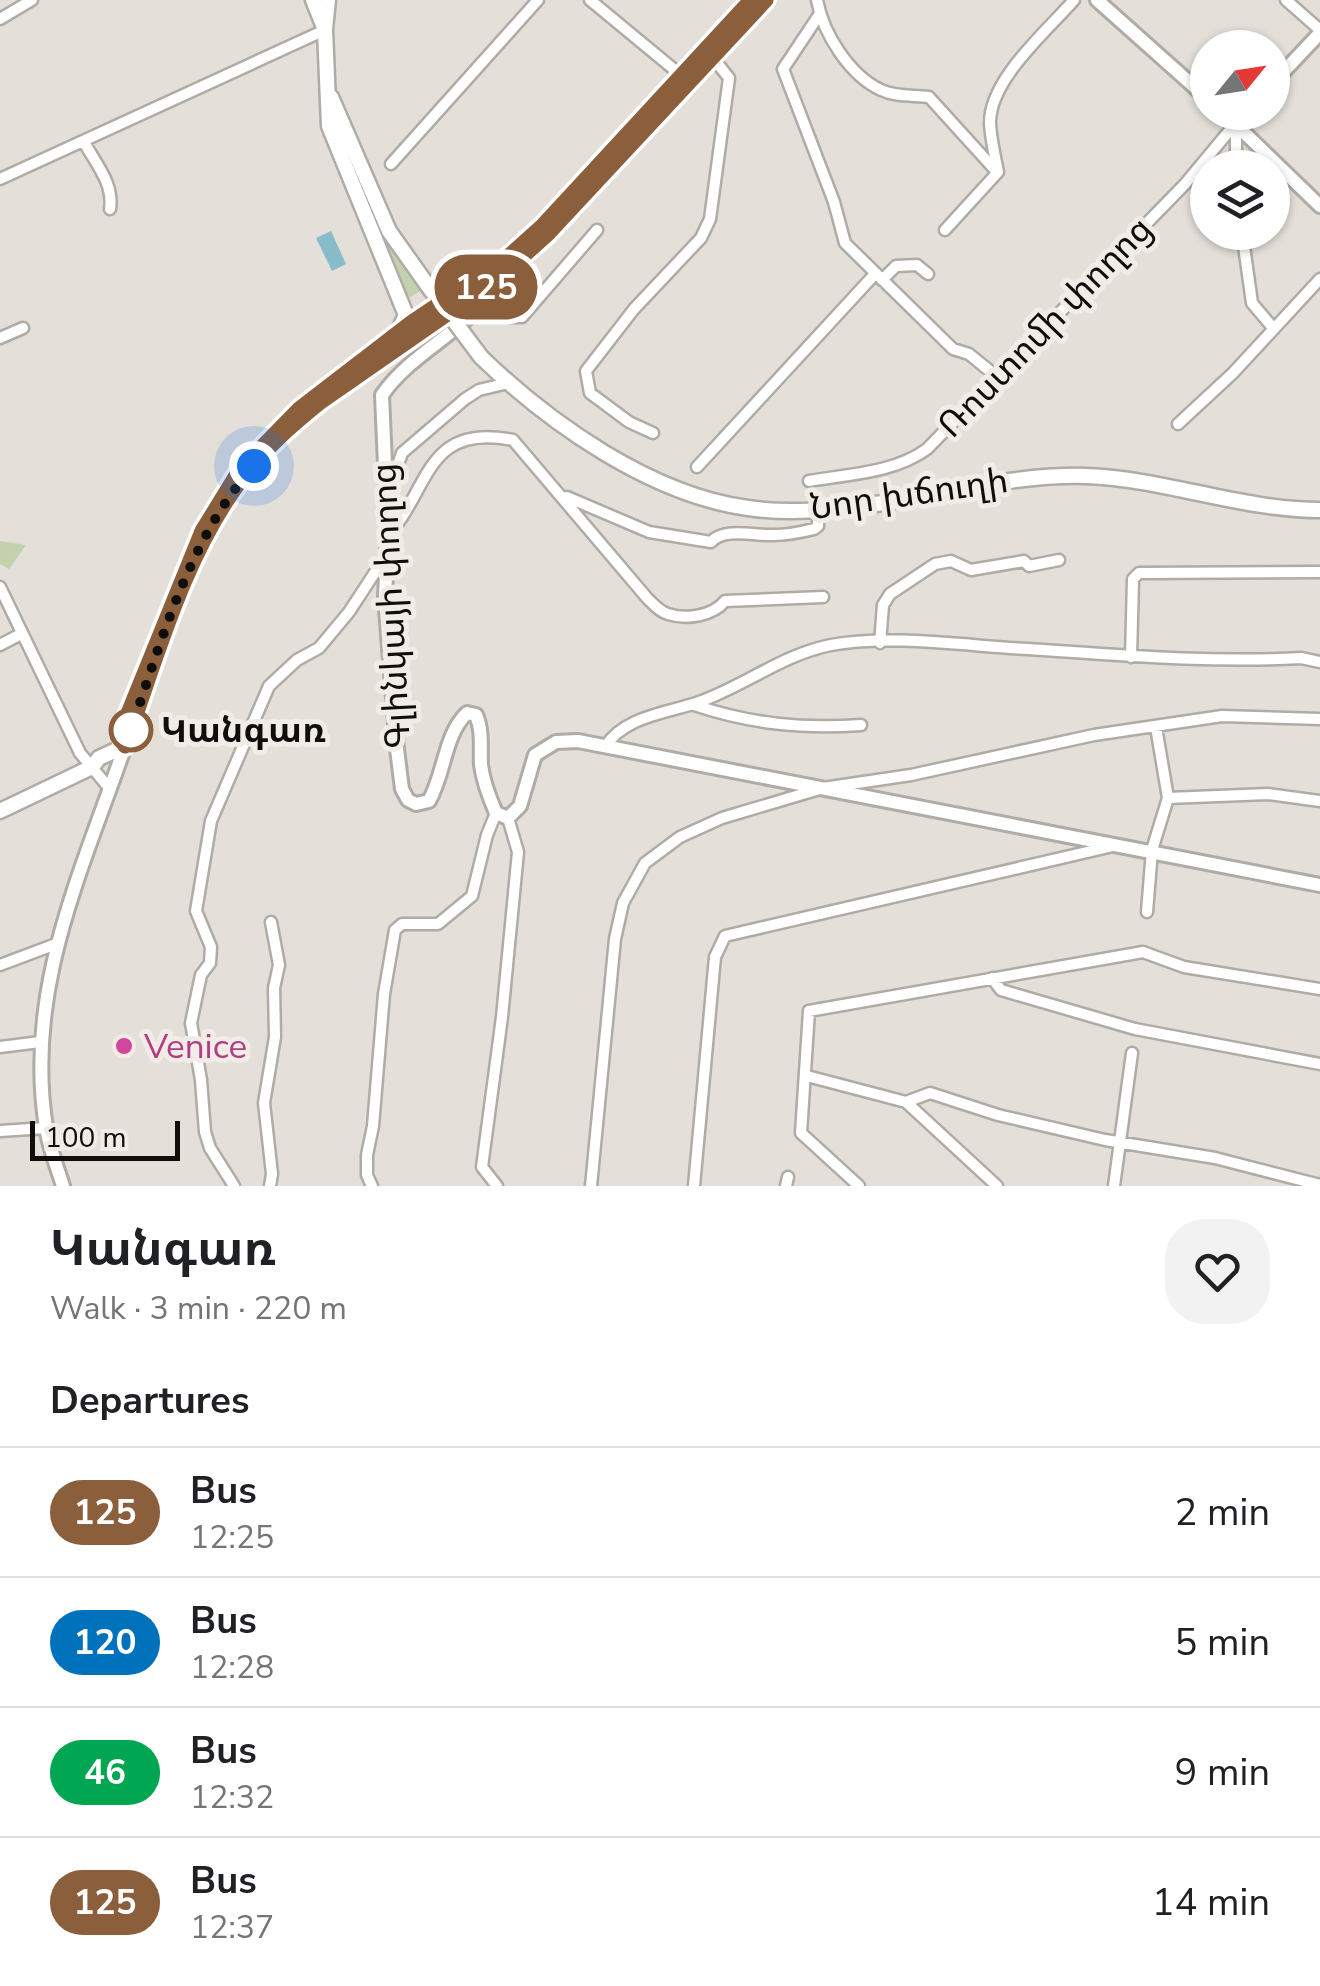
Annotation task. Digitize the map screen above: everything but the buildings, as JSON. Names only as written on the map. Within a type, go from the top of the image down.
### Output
[{"type":"main road","points":[[312,0],[325,30]]},
{"type":"main road","points":[[125,746],[120,733],[180,584],[202,531],[237,474],[299,409],[396,335],[405,323],[406,315],[330,126],[325,82],[328,0]]},
{"type":"main road","points":[[396,335],[499,278],[548,234],[709,54],[751,0]]},
{"type":"main road","points":[[0,811],[92,767],[99,758],[125,746],[185,584],[207,536],[240,482],[295,422],[503,261],[542,226],[682,76],[766,0]]},
{"type":"main road","name":"Նոր խճուղի","points":[[325,82],[390,231],[481,356],[562,426],[622,463],[687,491],[750,509],[818,510],[868,505],[981,483],[1088,476],[1320,510]]},
{"type":"street","points":[[0,19],[32,0]]},
{"type":"street","points":[[391,164],[538,0]]},
{"type":"street","points":[[590,0],[682,76]]},
{"type":"street","points":[[817,0],[819,15],[840,53],[858,71],[880,90],[929,97],[998,172]]},
{"type":"street","points":[[998,172],[990,123],[993,102],[1002,82],[1074,0]]},
{"type":"street","points":[[1097,0],[1190,83]]},
{"type":"street","points":[[1286,0],[1320,31],[1290,64]]},
{"type":"street","points":[[819,15],[786,63],[784,75],[834,202],[845,243],[954,349],[969,354],[996,376]]},
{"type":"street","points":[[0,179],[325,30]]},
{"type":"street","points":[[653,433],[629,422],[590,394],[586,371],[634,309],[701,238],[710,220],[728,78],[709,54]]},
{"type":"street","name":"Ռոստոմի փողոց","points":[[810,480],[912,460],[927,449],[1185,184],[1231,130]]},
{"type":"street","points":[[1242,130],[1320,206]]},
{"type":"street","points":[[84,142],[108,183],[110,209]]},
{"type":"street","points":[[945,230],[998,172]]},
{"type":"street","points":[[499,278],[513,292],[510,317],[522,317],[598,230]]},
{"type":"street","points":[[1245,250],[1252,302],[1274,329]]},
{"type":"street","points":[[697,467],[878,277],[898,265],[917,264],[928,274]]},
{"type":"street","name":"Գլինկայի փողոց","points":[[499,278],[488,299],[466,321],[421,352],[382,395],[388,534],[385,596],[402,789],[408,800],[416,804],[430,801],[439,784],[456,724],[467,713],[476,715],[482,766],[502,815]]},
{"type":"street","points":[[1178,424],[1320,278]]},
{"type":"street","points":[[0,338],[23,328]]},
{"type":"street","points":[[414,328],[421,352]]},
{"type":"street","points":[[386,500],[402,453],[465,399],[479,390],[508,383]]},
{"type":"street","points":[[388,534],[405,514],[430,463],[452,447],[478,437],[513,440],[647,598],[665,614],[693,616],[718,610],[725,601],[823,597]]},
{"type":"street","points":[[562,494],[649,532],[711,542],[726,534],[776,536],[814,529],[818,526],[818,510]]},
{"type":"street","points":[[234,1186],[217,1161],[205,1132],[190,1023],[201,975],[210,963],[211,946],[196,911],[211,820],[269,686],[297,660],[320,648],[366,589],[385,557]]},
{"type":"street","points":[[880,643],[883,605],[890,594],[935,564],[951,562],[971,570],[1059,560]]},
{"type":"street","points":[[1132,657],[1133,579],[1139,573],[1320,572]]},
{"type":"street","points":[[0,587],[80,754],[110,789]]},
{"type":"street","points":[[0,645],[21,634]]},
{"type":"street","points":[[605,747],[610,738],[629,725],[736,689],[808,651],[834,644],[1001,645],[1132,657],[1301,658],[1320,662]]},
{"type":"street","points":[[693,704],[734,718],[788,727],[862,725]]},
{"type":"street","points":[[592,1186],[615,939],[622,904],[645,863],[692,830],[822,788],[911,775],[1094,735],[1222,716],[1320,719]]},
{"type":"street","points":[[1147,912],[1152,850],[1168,798],[1156,727]]},
{"type":"street","points":[[372,1186],[366,1155],[373,1126],[384,994],[395,930],[402,924],[438,924],[472,896],[486,835],[502,815],[520,806],[531,762],[540,750],[556,742],[578,741],[1320,885]]},
{"type":"street","points":[[63,1186],[46,1128],[40,1042],[56,944],[125,746]]},
{"type":"street","points":[[1168,798],[1268,794],[1320,801]]},
{"type":"street","points":[[497,1186],[482,1167],[518,852],[502,815]]},
{"type":"street","points":[[694,1186],[715,957],[724,936],[1114,846]]},
{"type":"street","points":[[270,1186],[264,1103],[275,1037],[274,988],[278,965],[271,922]]},
{"type":"street","points":[[0,964],[56,944]]},
{"type":"street","points":[[859,1186],[801,1133],[809,1011],[1143,952],[1184,968],[1320,989]]},
{"type":"street","points":[[992,978],[1001,990],[1135,1029],[1320,1064]]},
{"type":"street","points":[[0,1047],[40,1042]]},
{"type":"street","points":[[1114,1186],[1132,1053]]},
{"type":"street","points":[[807,1076],[906,1102],[997,1186]]},
{"type":"street","points":[[906,1102],[930,1092],[998,1115],[1215,1158],[1320,1184]]},
{"type":"street","points":[[0,1131],[46,1128]]},
{"type":"green space","points":[[346,150],[422,290],[407,299]]},
{"type":"green space","points":[[0,541],[26,545],[9,569],[0,564]]},
{"type":"water","points":[[331,231],[346,264],[332,271],[316,238]]},
{"type":"bus line","name":"125","points":[[751,0],[542,226],[503,261],[412,322],[299,409],[237,474],[202,531],[180,584],[120,733],[125,746],[185,584],[207,536],[240,482],[269,448],[295,422],[350,380],[499,278],[548,234],[766,0]]},
{"type":"place","name":"Կանգառ","points":[[131,730]]},
{"type":"place","name":"Venice","points":[[124,1046]]},
{"type":"route","points":[[131,730],[120,733],[125,746],[185,584],[207,536],[254,466]]}]
